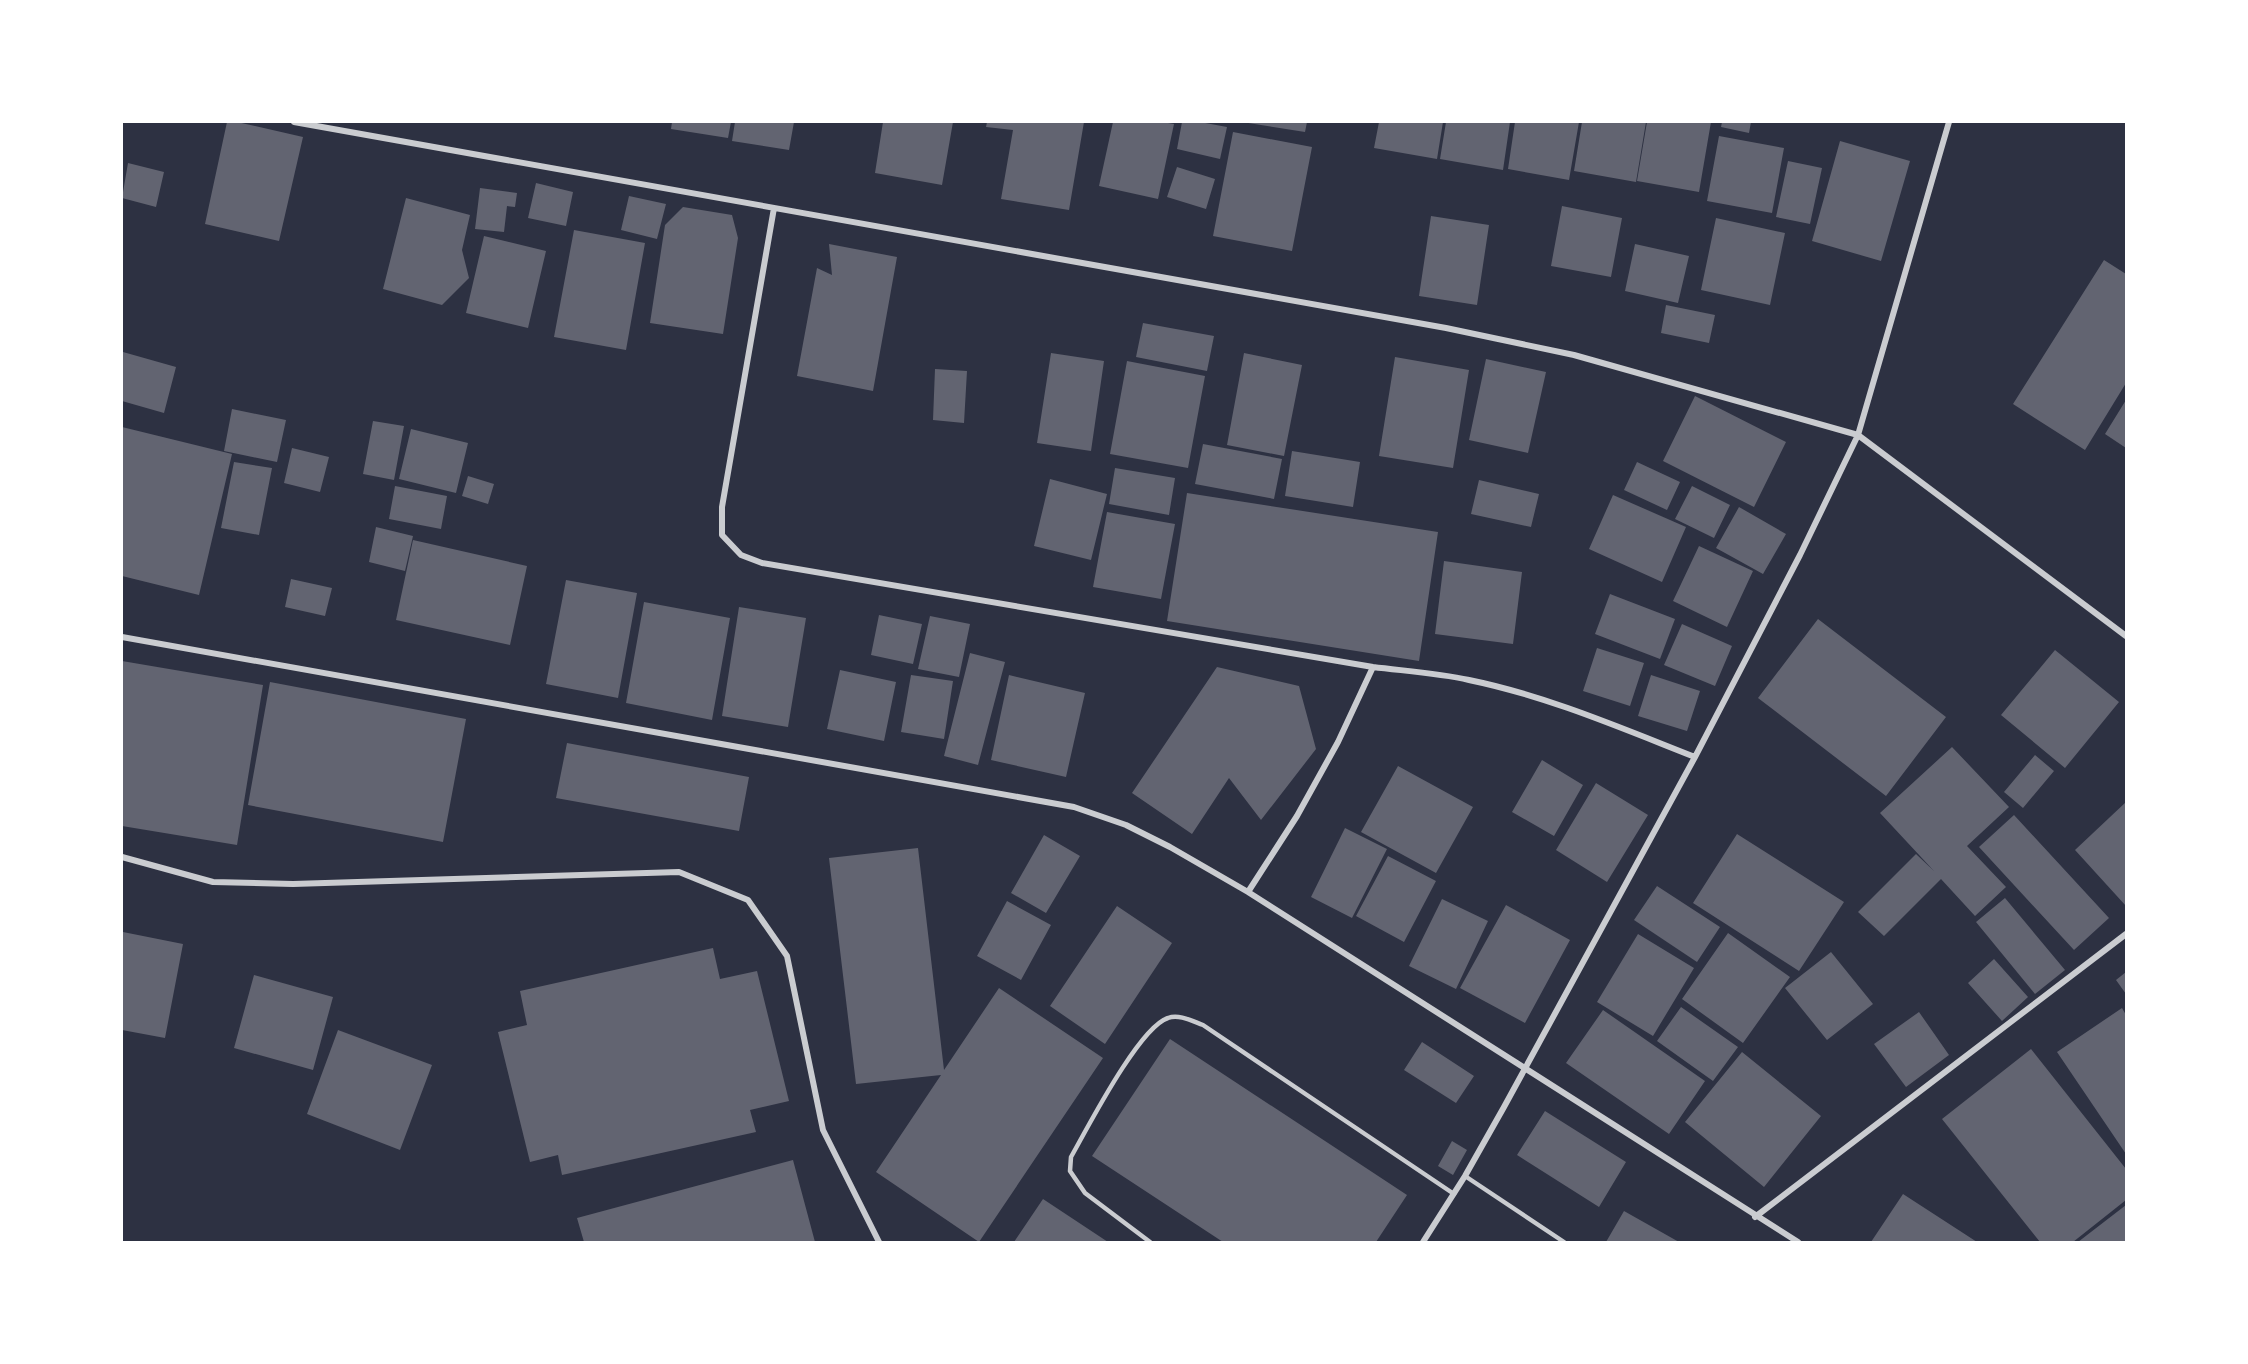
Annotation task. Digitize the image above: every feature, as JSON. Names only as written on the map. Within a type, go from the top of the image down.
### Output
[{"type":"street","points":[[294,122],[1446,328],[1574,355],[1858,435],[2127,636]]},
{"type":"street","points":[[1423,1242],[1465,1176],[1695,757],[1800,555],[1858,435],[1949,122]]},
{"type":"street","points":[[774,208],[722,507],[722,536],[741,555],[762,563],[1373,667],[1468,680],[1522,694],[1583,714],[1695,757]]},
{"type":"street","points":[[122,637],[1074,807],[1126,825],[1170,847],[1248,892],[1755,1217],[1798,1242]]},
{"type":"street","points":[[1248,892],[1313,789],[1373,667]]},
{"type":"street","points":[[122,857],[213,882],[270,884],[679,872],[748,900],[787,956],[823,1130],[879,1242]]},
{"type":"street","points":[[1755,1217],[2127,934]]},
{"type":"lane","points":[[1150,1242],[1085,1193],[1071,1171],[1071,1157],[1130,1057],[1156,1024],[1167,1018],[1178,1017],[1203,1025],[1454,1194]]},
{"type":"lane","points":[[1465,1176],[1564,1242]]},
{"type":"building","points":[[227,122],[237,122],[303,137],[279,241],[205,224]]},
{"type":"building","points":[[672,122],[731,122],[728,138],[671,129]]},
{"type":"building","points":[[735,122],[794,122],[789,150],[732,141]]},
{"type":"building","points":[[883,122],[953,122],[942,185],[875,173]]},
{"type":"building","points":[[987,122],[1084,122],[1069,210],[1001,199],[1013,130],[986,127]]},
{"type":"building","points":[[1113,122],[1174,124],[1158,199],[1099,186]]},
{"type":"building","points":[[1182,122],[1200,122],[1227,127],[1220,159],[1177,149]]},
{"type":"building","points":[[1242,122],[1307,122],[1305,132]]},
{"type":"building","points":[[1379,122],[1443,122],[1437,159],[1374,148]]},
{"type":"building","points":[[1446,122],[1510,122],[1503,170],[1440,159]]},
{"type":"building","points":[[1515,122],[1579,122],[1569,180],[1508,169]]},
{"type":"building","points":[[1582,122],[1646,122],[1636,182],[1574,171]]},
{"type":"building","points":[[1647,122],[1711,122],[1699,192],[1637,181]]},
{"type":"building","points":[[1722,122],[1751,122],[1749,133],[1721,127]]},
{"type":"building","points":[[1233,132],[1312,147],[1292,251],[1213,236]]},
{"type":"building","points":[[1719,136],[1784,148],[1772,213],[1707,201]]},
{"type":"building","points":[[1840,141],[1910,161],[1881,261],[1812,241]]},
{"type":"building","points":[[1788,161],[1822,168],[1810,224],[1776,217]]},
{"type":"building","points":[[128,163],[164,172],[156,207],[122,198]]},
{"type":"building","points":[[1177,167],[1215,179],[1206,209],[1167,197]]},
{"type":"building","points":[[536,183],[573,192],[566,226],[528,218]]},
{"type":"building","points":[[480,188],[517,193],[515,207],[507,206],[504,232],[475,229]]},
{"type":"building","points":[[629,196],[666,204],[657,239],[621,230]]},
{"type":"building","points":[[406,198],[470,215],[462,250],[469,278],[442,305],[383,289]]},
{"type":"building","points":[[1562,206],[1622,218],[1611,277],[1551,266]]},
{"type":"building","points":[[683,207],[732,215],[738,238],[723,334],[650,323],[665,225]]},
{"type":"building","points":[[1431,216],[1489,225],[1477,305],[1419,296]]},
{"type":"building","points":[[1716,218],[1785,233],[1770,305],[1701,290]]},
{"type":"building","points":[[574,230],[645,243],[626,350],[554,337]]},
{"type":"building","points":[[484,236],[546,251],[528,328],[466,313]]},
{"type":"building","points":[[829,244],[897,257],[873,391],[797,376],[817,268],[832,275]]},
{"type":"building","points":[[1635,244],[1689,256],[1678,303],[1625,291]]},
{"type":"building","points":[[2104,260],[2126,274],[2126,383],[2085,450],[2013,404]]},
{"type":"building","points":[[1666,305],[1715,315],[1709,343],[1661,333]]},
{"type":"building","points":[[1143,323],[1214,336],[1207,371],[1136,357]]},
{"type":"building","points":[[123,352],[176,367],[164,413],[122,401]]},
{"type":"building","points":[[1051,353],[1104,361],[1091,451],[1037,443]]},
{"type":"building","points":[[1244,353],[1302,365],[1284,456],[1227,445]]},
{"type":"building","points":[[1395,357],[1469,370],[1453,468],[1379,456]]},
{"type":"building","points":[[1486,359],[1546,372],[1528,453],[1469,440]]},
{"type":"building","points":[[1127,361],[1205,376],[1188,468],[1110,454]]},
{"type":"building","points":[[935,369],[967,371],[964,423],[933,420]]},
{"type":"building","points":[[1695,396],[1786,442],[1754,507],[1663,461]]},
{"type":"building","points":[[2126,400],[2126,448],[2105,434]]},
{"type":"building","points":[[232,409],[286,420],[277,462],[224,451]]},
{"type":"building","points":[[373,421],[404,426],[394,480],[363,474]]},
{"type":"building","points":[[122,427],[232,454],[199,595],[122,576]]},
{"type":"building","points":[[411,429],[468,443],[456,493],[399,479]]},
{"type":"building","points":[[1203,444],[1282,459],[1274,499],[1195,484]]},
{"type":"building","points":[[292,448],[329,457],[320,492],[284,483]]},
{"type":"building","points":[[1292,451],[1360,462],[1353,507],[1285,496]]},
{"type":"building","points":[[234,462],[272,468],[259,535],[221,528]]},
{"type":"building","points":[[1637,462],[1680,482],[1667,510],[1624,490]]},
{"type":"building","points":[[1115,468],[1175,478],[1169,515],[1109,504]]},
{"type":"building","points":[[468,476],[494,484],[488,504],[462,496]]},
{"type":"building","points":[[1050,479],[1107,494],[1091,560],[1034,546]]},
{"type":"building","points":[[1479,480],[1539,494],[1531,527],[1471,514]]},
{"type":"building","points":[[395,486],[447,496],[441,529],[389,519]]},
{"type":"building","points":[[1692,486],[1730,505],[1714,538],[1675,519]]},
{"type":"building","points":[[1187,493],[1438,532],[1419,661],[1167,621]]},
{"type":"building","points":[[1613,495],[1686,527],[1662,582],[1589,549]]},
{"type":"building","points":[[1739,507],[1786,534],[1763,574],[1716,548]]},
{"type":"building","points":[[1107,512],[1175,524],[1161,599],[1093,587]]},
{"type":"building","points":[[376,527],[413,536],[405,571],[369,562]]},
{"type":"building","points":[[413,540],[527,566],[510,645],[396,620]]},
{"type":"building","points":[[1699,546],[1753,571],[1727,627],[1673,601]]},
{"type":"building","points":[[1444,561],[1522,572],[1513,644],[1435,634]]},
{"type":"building","points":[[291,579],[332,588],[325,616],[285,607]]},
{"type":"building","points":[[566,580],[637,593],[618,698],[546,684]]},
{"type":"building","points":[[1610,594],[1675,619],[1660,659],[1595,634]]},
{"type":"building","points":[[644,602],[730,618],[712,720],[626,703]]},
{"type":"building","points":[[739,607],[806,618],[788,727],[722,716]]},
{"type":"building","points":[[879,615],[922,624],[913,664],[871,655]]},
{"type":"building","points":[[930,616],[970,624],[959,677],[918,669]]},
{"type":"building","points":[[1818,619],[1946,717],[1886,796],[1758,698]]},
{"type":"building","points":[[1682,624],[1732,646],[1715,686],[1664,665]]},
{"type":"building","points":[[1597,648],[1644,663],[1630,706],[1583,691]]},
{"type":"building","points":[[2055,650],[2119,702],[2065,768],[2001,715]]},
{"type":"building","points":[[970,653],[1005,662],[978,765],[944,756]]},
{"type":"building","points":[[122,661],[263,685],[237,845],[122,826]]},
{"type":"building","points":[[1217,667],[1299,686],[1316,749],[1261,820],[1229,778],[1192,834],[1132,793]]},
{"type":"building","points":[[840,670],[896,682],[884,741],[827,729]]},
{"type":"building","points":[[911,675],[953,681],[944,739],[901,732]]},
{"type":"building","points":[[1009,675],[1085,693],[1066,777],[991,760]]},
{"type":"building","points":[[1651,675],[1700,691],[1687,731],[1638,716]]},
{"type":"building","points":[[270,682],[466,719],[443,842],[248,805]]},
{"type":"building","points":[[567,743],[749,777],[739,831],[556,798]]},
{"type":"building","points":[[1952,747],[2009,807],[1967,846],[2006,887],[1975,916],[1941,879],[1884,936],[1858,912],[1916,854],[1934,871],[1880,813]]},
{"type":"building","points":[[2035,755],[2054,771],[2023,808],[2004,792]]},
{"type":"building","points":[[1542,760],[1583,785],[1554,836],[1512,812]]},
{"type":"building","points":[[1398,766],[1473,807],[1436,873],[1361,832]]},
{"type":"building","points":[[1596,783],[1648,815],[1607,882],[1556,850]]},
{"type":"building","points":[[2126,802],[2126,906],[2075,850]]},
{"type":"building","points":[[2014,815],[2109,918],[2074,950],[1979,847]]},
{"type":"building","points":[[1345,828],[1387,849],[1352,918],[1311,897]]},
{"type":"building","points":[[1737,834],[1844,902],[1799,971],[1693,903]]},
{"type":"building","points":[[1044,835],[1080,856],[1046,913],[1011,893]]},
{"type":"building","points":[[918,848],[944,1070],[999,988],[1103,1058],[979,1242],[876,1172],[941,1075],[856,1084],[829,858]]},
{"type":"building","points":[[1388,856],[1436,881],[1404,942],[1356,916]]},
{"type":"building","points":[[1657,886],[1720,927],[1697,962],[1634,920]]},
{"type":"building","points":[[2005,898],[2065,970],[2035,994],[1976,922]]},
{"type":"building","points":[[1442,899],[1488,921],[1456,989],[1409,966]]},
{"type":"building","points":[[1007,901],[1051,925],[1021,980],[977,956]]},
{"type":"building","points":[[1506,905],[1570,940],[1525,1023],[1460,988]]},
{"type":"building","points":[[1117,906],[1172,943],[1105,1044],[1050,1006]]},
{"type":"building","points":[[123,932],[183,944],[165,1038],[122,1030]]},
{"type":"building","points":[[1728,933],[1790,977],[1743,1043],[1682,999]]},
{"type":"building","points":[[1638,934],[1694,968],[1653,1036],[1597,1002]]},
{"type":"building","points":[[713,948],[720,979],[757,971],[789,1101],[750,1110],[756,1132],[562,1175],[558,1155],[530,1162],[498,1032],[527,1025],[520,991]]},
{"type":"building","points":[[1831,952],[1873,1004],[1827,1040],[1785,988]]},
{"type":"building","points":[[1994,959],[2028,997],[2002,1021],[1968,983]]},
{"type":"building","points":[[2126,972],[2126,994],[2116,980]]},
{"type":"building","points":[[254,975],[333,997],[313,1070],[234,1048]]},
{"type":"building","points":[[1681,1007],[1738,1047],[1713,1081],[1657,1041]]},
{"type":"building","points":[[2122,1008],[2126,1015],[2126,1154],[2057,1052]]},
{"type":"building","points":[[1603,1010],[1705,1081],[1669,1134],[1566,1063]]},
{"type":"building","points":[[1919,1012],[1949,1055],[1906,1087],[1874,1044]]},
{"type":"building","points":[[338,1030],[432,1065],[400,1150],[307,1114]]},
{"type":"building","points":[[1170,1039],[1407,1195],[1376,1242],[1223,1242],[1092,1156]]},
{"type":"building","points":[[1422,1042],[1474,1076],[1456,1103],[1404,1070]]},
{"type":"building","points":[[2031,1049],[2126,1169],[2126,1200],[2073,1242],[2040,1242],[1942,1119]]},
{"type":"building","points":[[1742,1052],[1821,1116],[1764,1187],[1685,1122]]},
{"type":"building","points":[[1545,1111],[1626,1162],[1599,1207],[1517,1155]]},
{"type":"building","points":[[1452,1141],[1467,1150],[1453,1175],[1438,1166]]},
{"type":"building","points":[[793,1160],[815,1242],[584,1242],[577,1218]]},
{"type":"building","points":[[1903,1194],[1977,1242],[1871,1242]]},
{"type":"building","points":[[1043,1199],[1108,1242],[1014,1242]]},
{"type":"building","points":[[2126,1205],[2126,1242],[2078,1242]]},
{"type":"building","points":[[1624,1211],[1679,1242],[1606,1242]]}]
